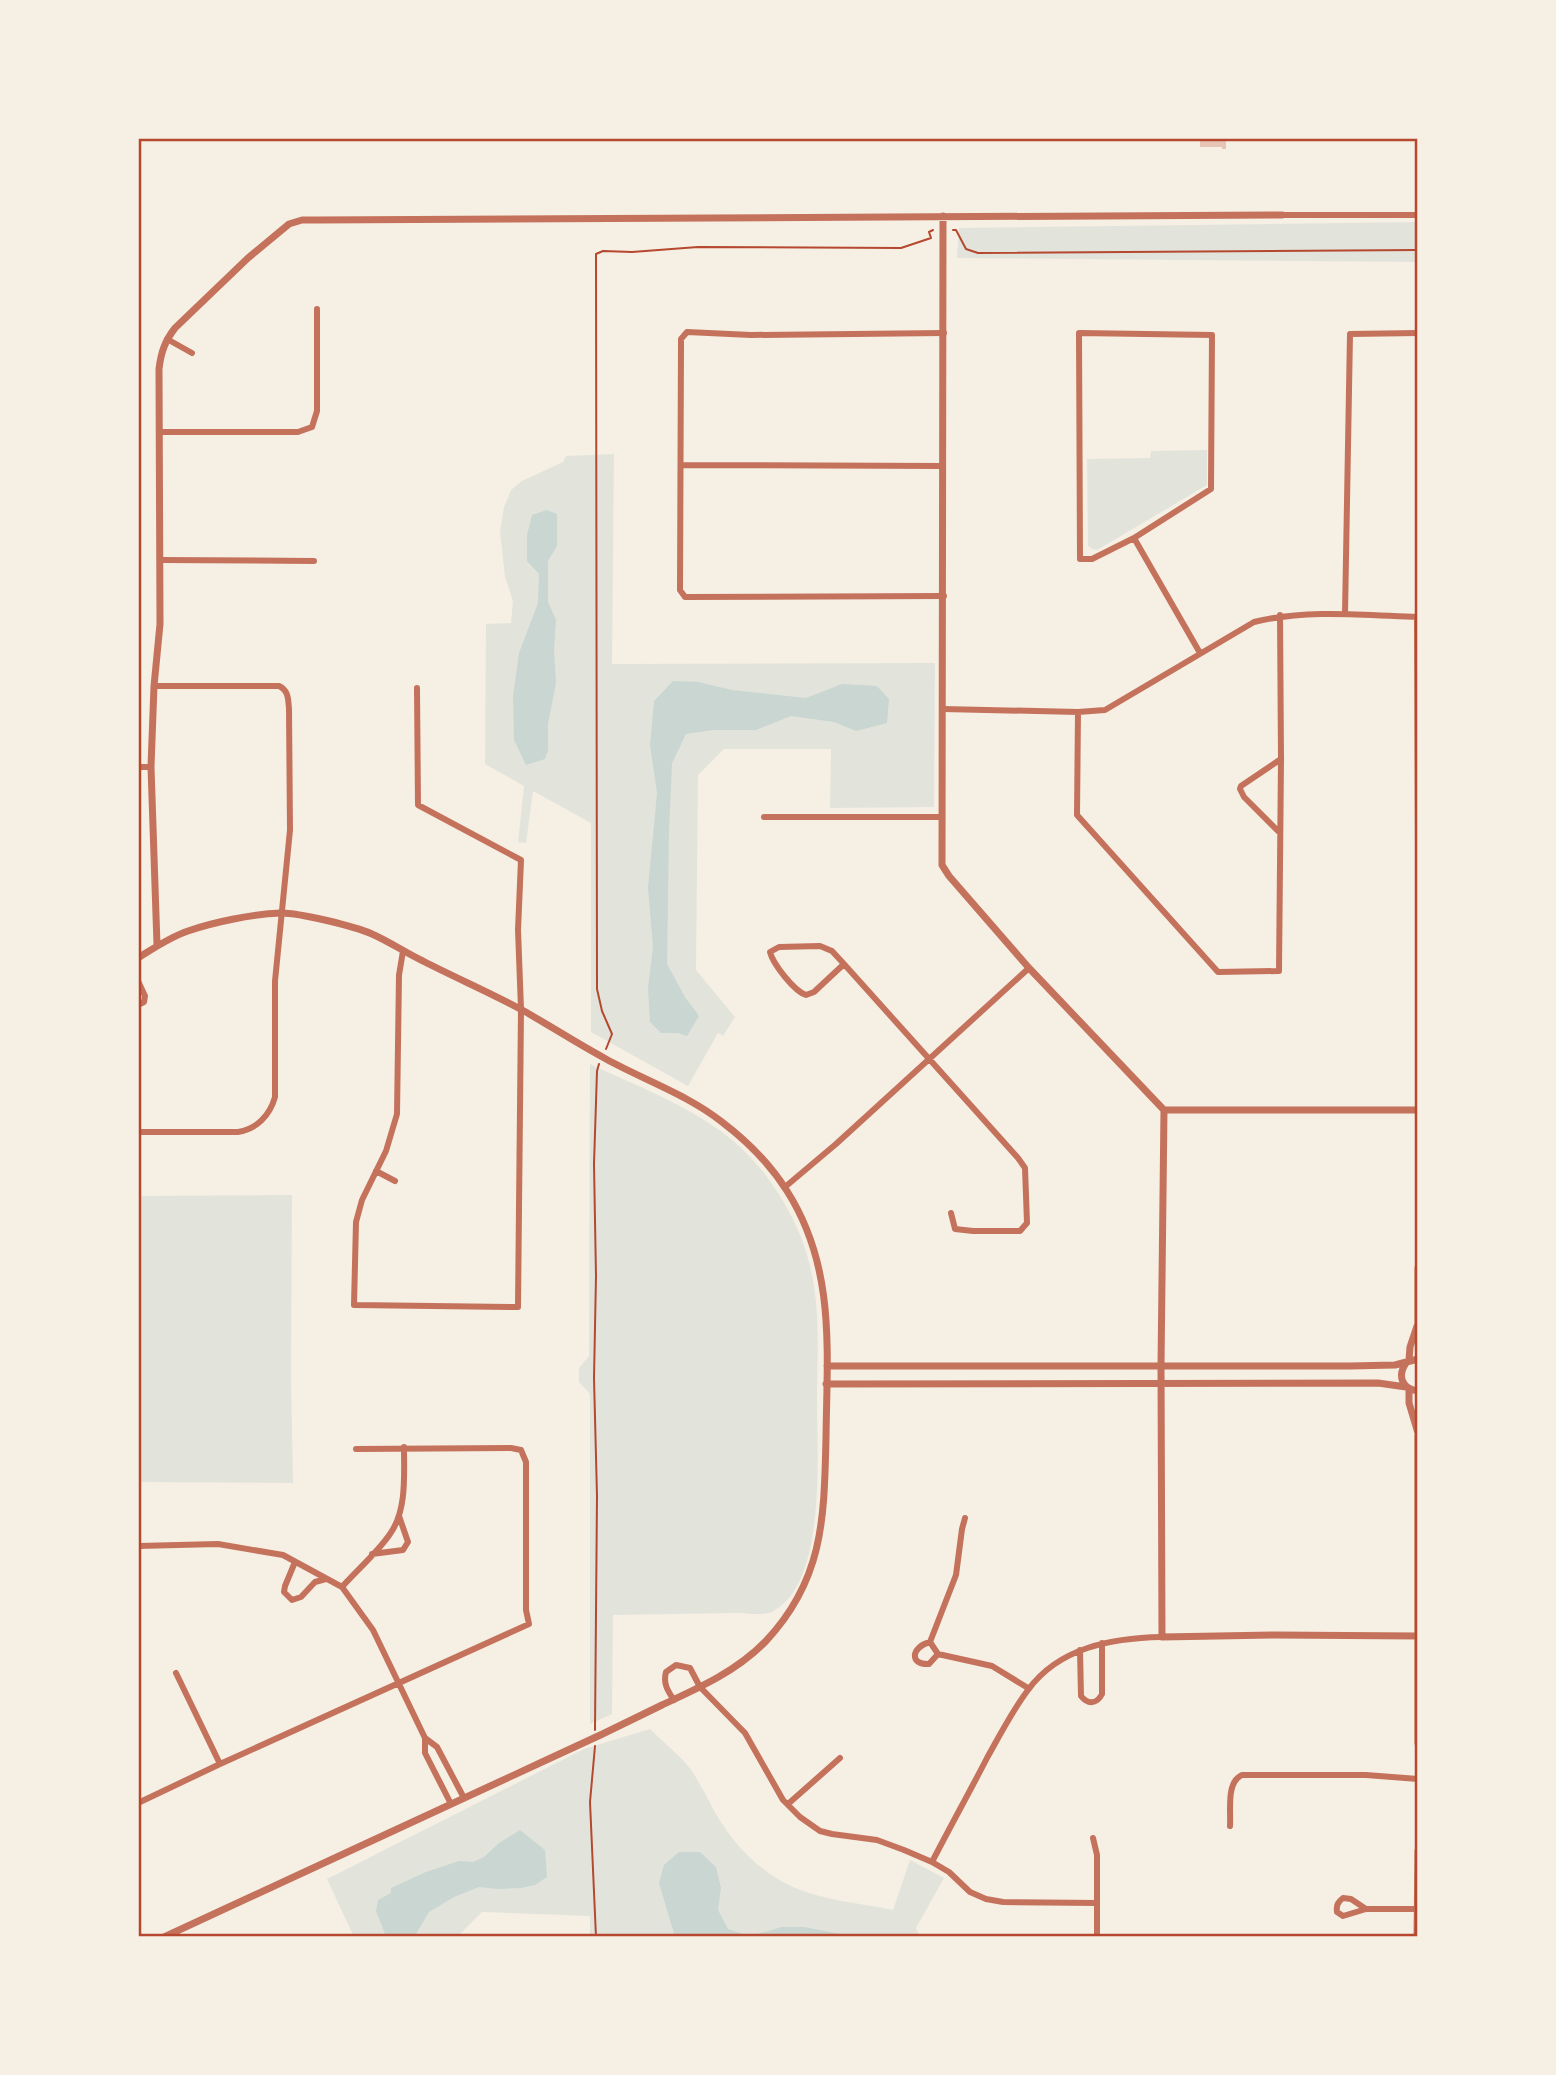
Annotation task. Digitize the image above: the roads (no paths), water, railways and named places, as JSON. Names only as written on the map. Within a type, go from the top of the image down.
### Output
[{"type":"street","points":[[157,945],[151,767],[160,624],[161,353],[175,328],[248,258],[293,222],[1418,215]]},
{"type":"street","points":[[943,216],[942,861],[946,872],[1029,968],[1164,1110],[1162,1637]]},
{"type":"street","points":[[159,432],[298,432],[312,427],[317,411],[317,309]]},
{"type":"street","points":[[944,333],[751,335],[687,332],[681,338],[680,590],[685,597],[944,596]]},
{"type":"street","points":[[1079,333],[1212,335],[1211,489],[1134,538],[1092,559],[1080,559],[1079,333]]},
{"type":"street","points":[[1345,614],[1350,334],[1418,333]]},
{"type":"street","points":[[167,339],[192,353]]},
{"type":"street","points":[[681,465],[942,466]]},
{"type":"street","points":[[1134,538],[1200,653]]},
{"type":"street","points":[[160,560],[314,561]]},
{"type":"street","points":[[1078,712],[1077,815],[1218,972],[1279,971],[1280,615]]},
{"type":"street","points":[[943,709],[1078,712],[1105,710],[1254,622],[1280,615],[1417,617],[1418,840]]},
{"type":"street","points":[[138,1132],[248,1131],[256,1127],[273,1105],[275,981],[290,830],[289,709],[285,689],[279,686],[154,686]]},
{"type":"street","points":[[403,951],[399,975],[397,1114],[386,1151],[362,1200],[356,1222],[354,1305],[518,1307],[521,1009],[518,930],[521,860],[418,805],[417,688]]},
{"type":"street","points":[[1279,832],[1244,797],[1240,789],[1281,759]]},
{"type":"street","points":[[138,767],[151,767]]},
{"type":"street","points":[[764,817],[942,817]]},
{"type":"street","points":[[138,958],[186,931],[282,913],[369,932],[521,1009],[602,1057],[718,1118],[754,1149],[785,1187],[803,1219],[818,1262],[825,1295],[827,1366],[824,1516],[819,1542],[812,1568],[793,1607],[765,1642],[731,1670],[674,1700],[164,1937]]},
{"type":"street","points":[[844,964],[814,992],[806,995],[798,991],[770,952],[779,947],[820,946],[832,951],[844,964],[930,1059],[1018,1158],[1024,1168],[1027,1223],[1020,1231],[954,1229],[951,1213]]},
{"type":"street","points":[[785,1187],[1029,968]]},
{"type":"street","points":[[138,981],[145,996],[144,1002],[138,1005]]},
{"type":"street","points":[[1164,1110],[1418,1110]]},
{"type":"street","points":[[376,1171],[395,1181]]},
{"type":"street","points":[[1418,1268],[1418,1327],[1410,1347],[1411,1360],[1401,1375],[1411,1389],[1409,1403],[1418,1434],[1418,1743]]},
{"type":"street","points":[[827,1366],[1389,1365],[1411,1360]]},
{"type":"street","points":[[827,1384],[1378,1383],[1411,1389]]},
{"type":"street","points":[[342,1587],[390,1534],[399,1516],[404,1488],[404,1447]]},
{"type":"street","points":[[138,1803],[220,1763],[529,1624],[526,1610],[524,1454],[511,1448],[356,1449]]},
{"type":"street","points":[[372,1554],[403,1550],[408,1542],[399,1516]]},
{"type":"street","points":[[938,1654],[929,1664],[920,1663],[915,1651],[930,1642],[956,1575],[965,1518]]},
{"type":"street","points":[[138,1546],[218,1544],[283,1555],[342,1587],[373,1630],[425,1738],[425,1753],[451,1804]]},
{"type":"street","points":[[295,1562],[284,1592],[292,1600],[301,1597],[316,1582],[326,1578]]},
{"type":"street","points":[[932,1862],[1002,1730],[1028,1688],[1054,1665],[1080,1650],[1129,1638],[1417,1636]]},
{"type":"street","points":[[930,1642],[938,1654],[992,1666],[1028,1688]]},
{"type":"street","points":[[1080,1650],[1080,1692],[1083,1699],[1094,1702],[1101,1694],[1102,1643]]},
{"type":"street","points":[[674,1700],[666,1690],[664,1678],[670,1667],[682,1665],[690,1668],[700,1687],[745,1733],[788,1804],[800,1817],[820,1830],[877,1840],[932,1862],[949,1872],[971,1892],[986,1899],[1003,1902],[1097,1903]]},
{"type":"street","points":[[176,1673],[220,1763]]},
{"type":"street","points":[[425,1738],[437,1747],[464,1798]]},
{"type":"street","points":[[788,1804],[840,1758]]},
{"type":"street","points":[[1230,1826],[1232,1786],[1235,1779],[1242,1775],[1353,1775],[1418,1779]]},
{"type":"street","points":[[1093,1838],[1097,1855],[1097,1937]]},
{"type":"street","points":[[1417,1937],[1418,1851]]},
{"type":"street","points":[[1366,1909],[1418,1909]]}]
